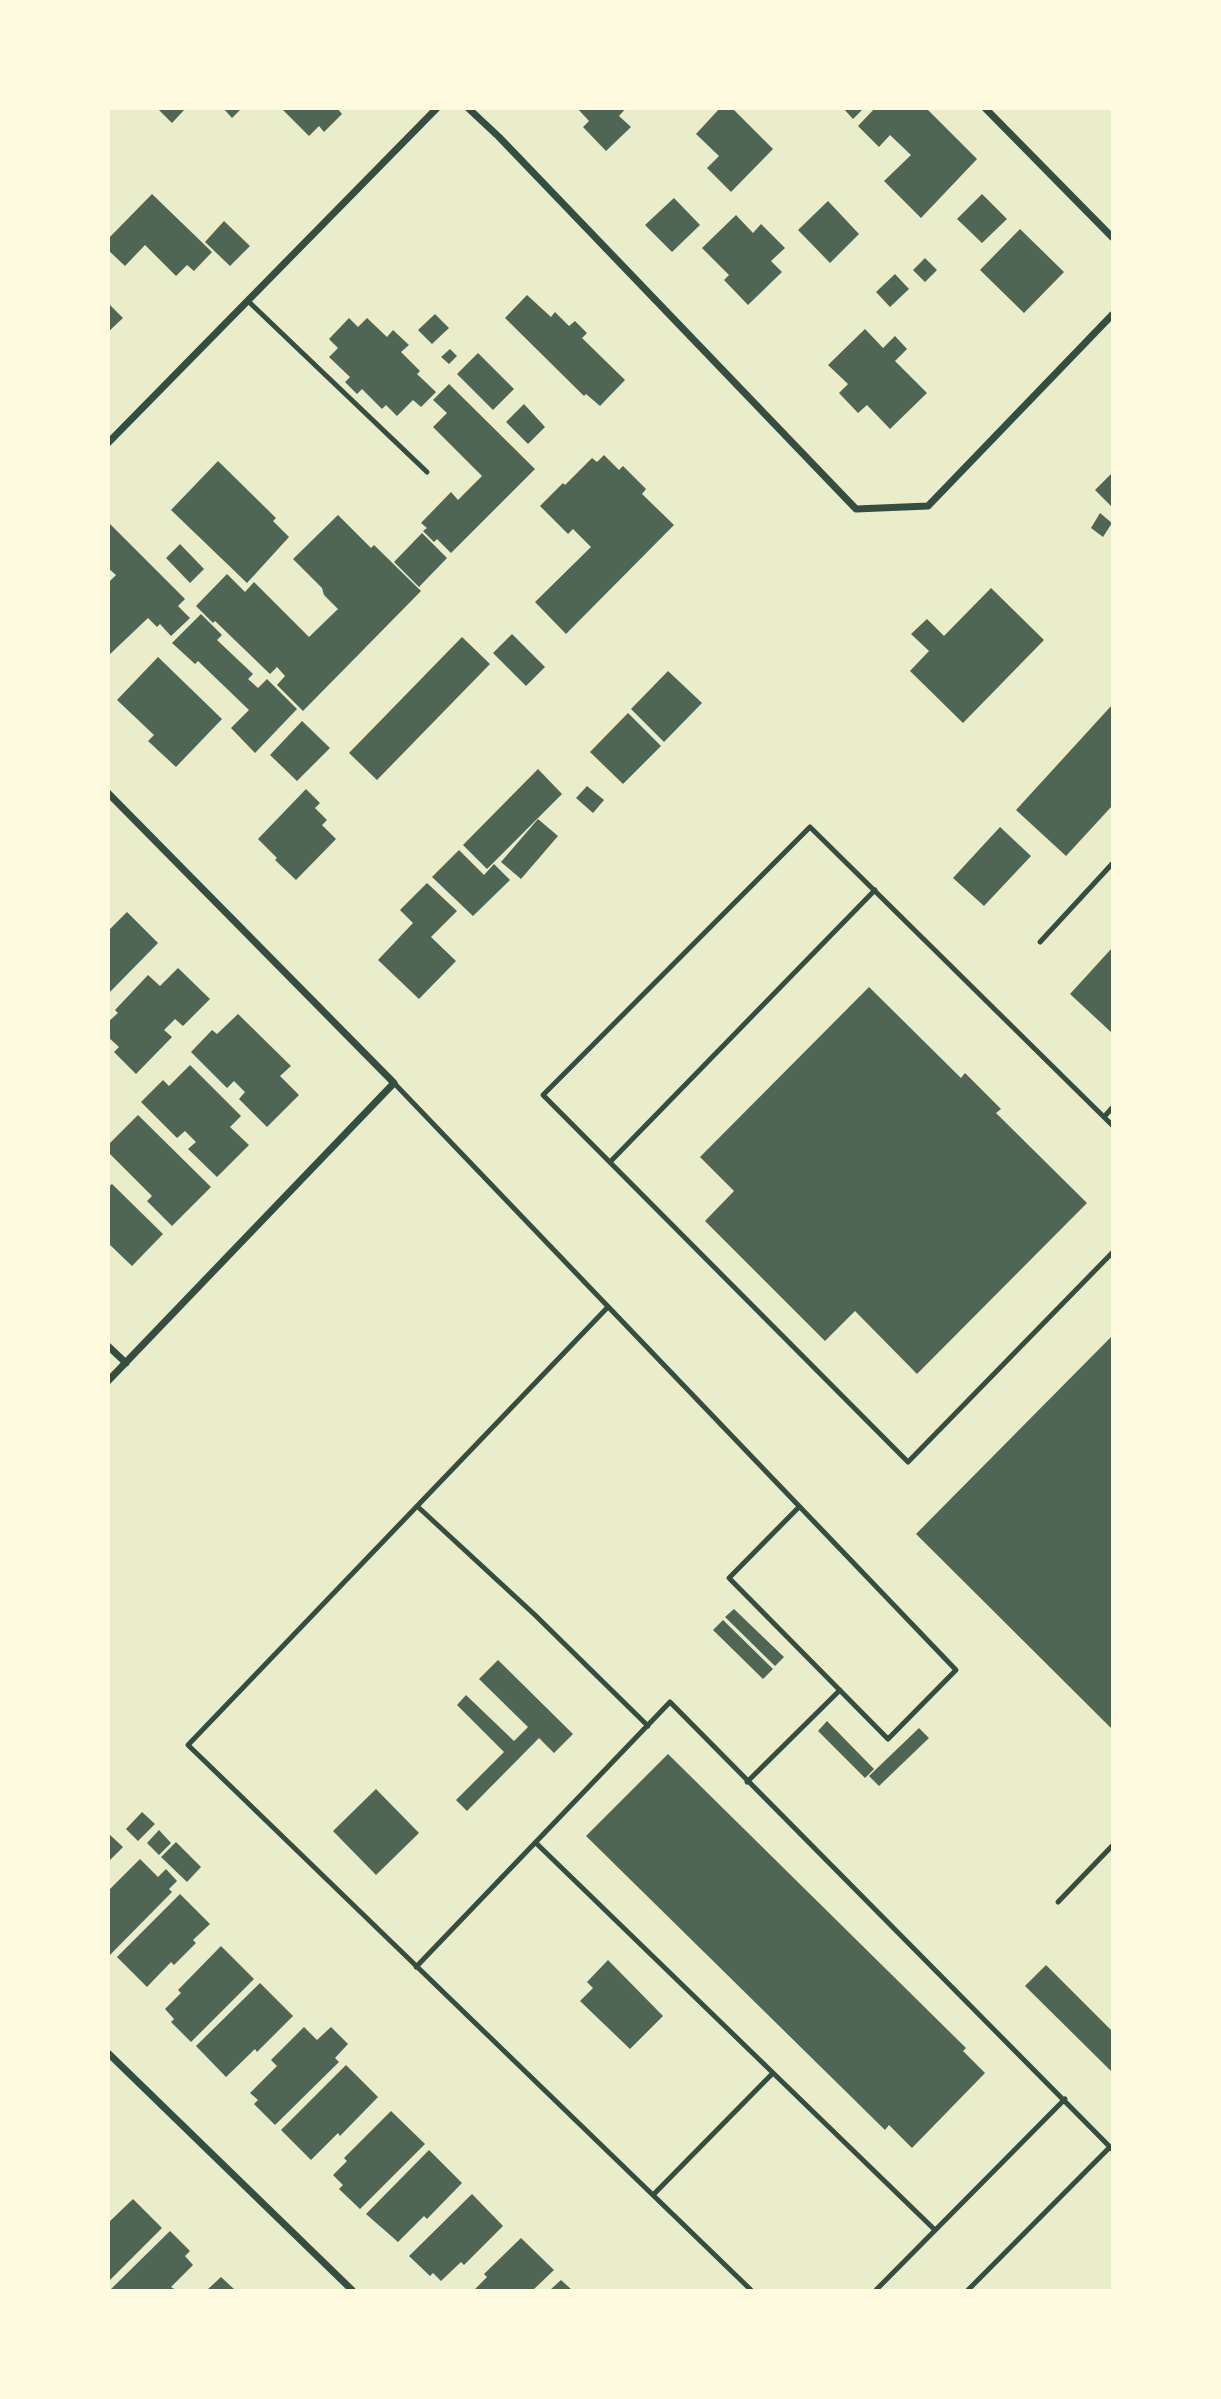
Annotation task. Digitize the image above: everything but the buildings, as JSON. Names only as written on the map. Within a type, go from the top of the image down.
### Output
[{"type":"street","points":[[108,443],[437,108]]},
{"type":"street","points":[[468,108],[499,137],[856,509],[928,506],[1112,315]]},
{"type":"street","points":[[985,108],[1112,237]]},
{"type":"street","points":[[108,793],[394,1083],[108,1381]]},
{"type":"street","points":[[108,1346],[126,1363]]},
{"type":"street","points":[[108,2053],[352,2291]]},
{"type":"lane","points":[[248,301],[427,472]]},
{"type":"lane","points":[[1112,1125],[810,827],[543,1095],[908,1462],[1112,1253]]},
{"type":"lane","points":[[1040,942],[1112,864]]},
{"type":"lane","points":[[610,1162],[875,890]]},
{"type":"lane","points":[[394,1083],[956,1670],[888,1738],[729,1578],[798,1508]]},
{"type":"lane","points":[[1104,1117],[1112,1108]]},
{"type":"lane","points":[[607,1308],[188,1745],[751,2291]]},
{"type":"lane","points":[[417,1506],[535,1615],[648,1726]]},
{"type":"lane","points":[[747,1782],[840,1690]]},
{"type":"lane","points":[[416,1967],[670,1702],[1111,2148],[968,2291]]},
{"type":"lane","points":[[536,1843],[936,2230]]},
{"type":"lane","points":[[1058,1902],[1112,1846]]},
{"type":"lane","points":[[653,2195],[773,2073]]},
{"type":"lane","points":[[876,2291],[1065,2099]]}]
